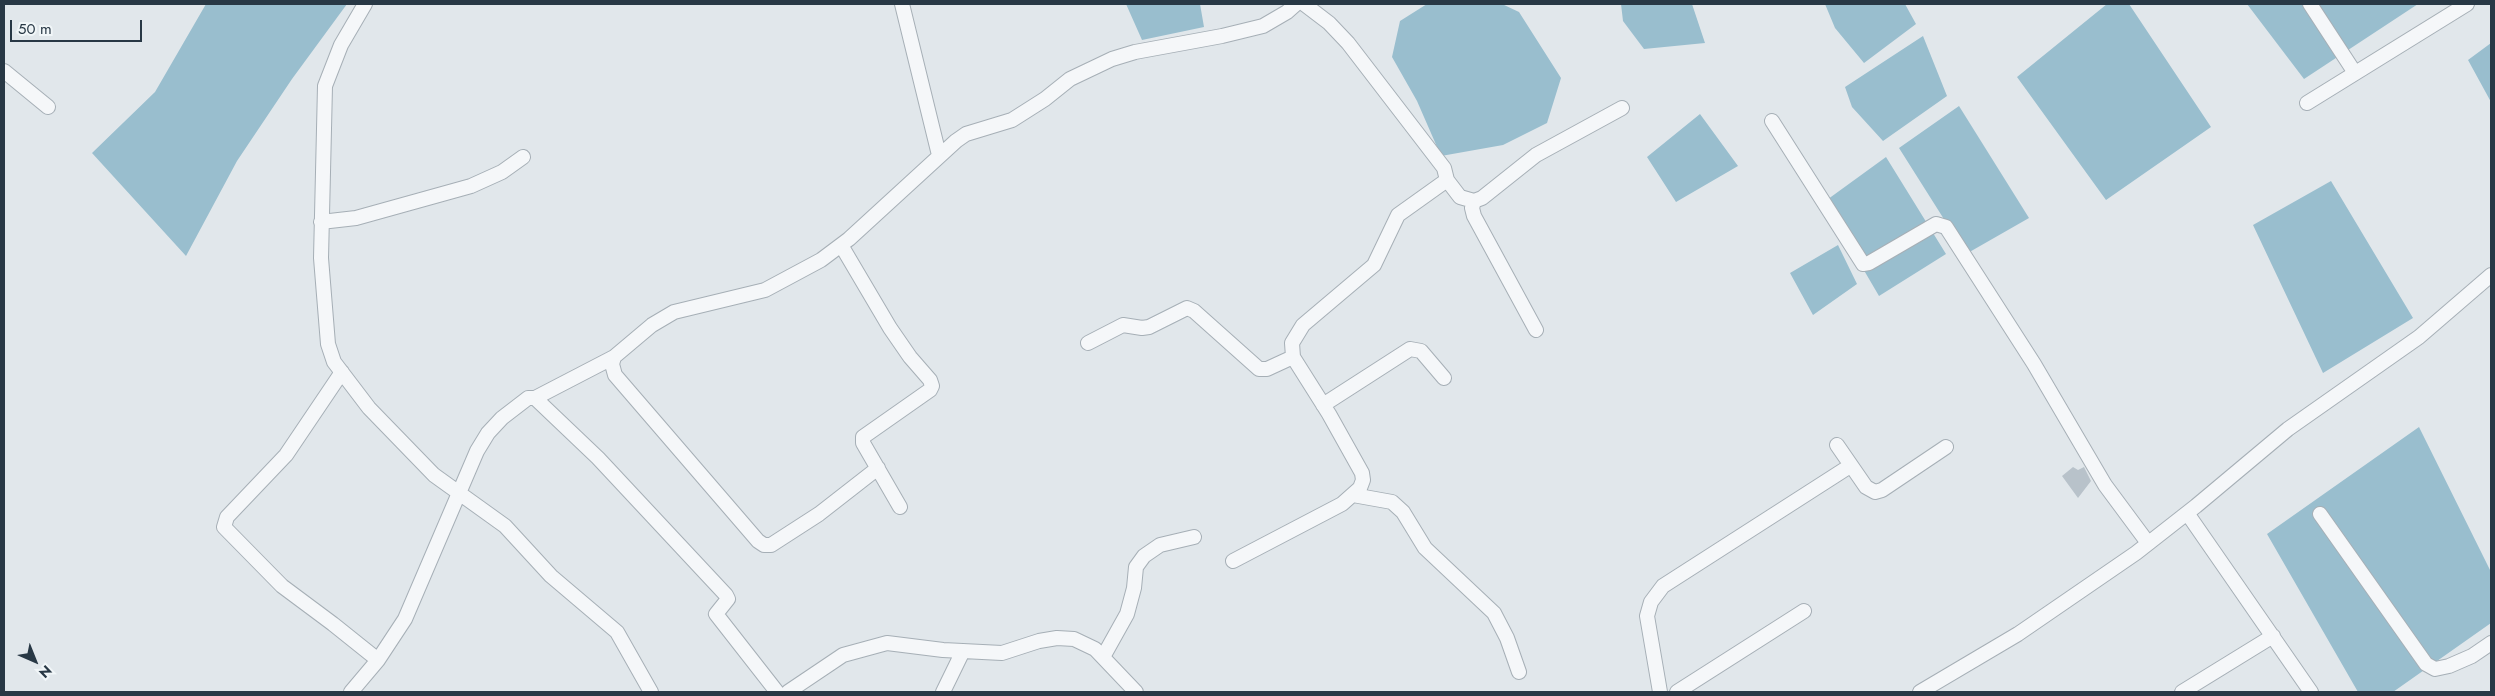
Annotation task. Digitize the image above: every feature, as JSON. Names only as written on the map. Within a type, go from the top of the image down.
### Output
[{"type":"street","points":[[365,4],[341,45],[325,86],[321,258],[328,344],[334,362],[395,437],[446,485],[505,526],[551,576],[617,632],[651,692]]},
{"type":"street","points":[[902,4],[939,155]]},
{"type":"street","points":[[351,692],[378,660],[405,619],[477,451],[488,433],[519,404],[528,398],[536,398],[614,357],[652,325],[670,314],[765,290],[791,278],[841,245],[939,155],[966,134],[1012,120],[1034,107],[1070,79],[1112,59],[1162,46],[1222,36],[1263,26],[1287,12],[1296,4]]},
{"type":"street","points":[[1304,4],[1330,22],[1348,43],[1444,168],[1447,180],[1460,197],[1474,201]]},
{"type":"street","points":[[2310,4],[2355,73]]},
{"type":"street","points":[[2307,103],[2467,4]]},
{"type":"street","points":[[4,71],[48,107]]},
{"type":"street","points":[[1536,330],[1474,216],[1472,208],[1474,201],[1536,155],[1622,108]]},
{"type":"street","points":[[1772,121],[1863,264],[1869,263],[1936,224],[1946,227],[2034,364],[2105,486],[2148,544]]},
{"type":"street","points":[[321,222],[356,218],[471,186],[502,172],[522,157]]},
{"type":"street","points":[[1233,561],[1342,504],[1360,488],[1363,480],[1362,473],[1291,351],[1296,334],[1374,265],[1398,215],[1447,180]]},
{"type":"street","points":[[841,245],[890,328],[910,357],[930,380],[932,386],[930,390],[863,437],[863,442],[900,507]]},
{"type":"street","points":[[1920,692],[1937,688],[2148,544],[2288,429],[2420,337],[2491,275]]},
{"type":"street","points":[[1088,343],[1123,325],[1142,328],[1149,327],[1187,308],[1194,311],[1259,369],[1268,369],[1293,357]]},
{"type":"street","points":[[1323,405],[1410,349],[1421,351],[1444,378]]},
{"type":"street","points":[[614,357],[612,364],[615,375],[758,541],[764,545],[772,545],[819,514],[878,468]]},
{"type":"street","points":[[342,372],[286,454],[226,517],[224,528],[282,586],[378,660]]},
{"type":"street","points":[[536,398],[598,458],[726,595],[728,599],[716,614],[777,692]]},
{"type":"street","points":[[1837,445],[1866,487],[1875,492],[1882,490],[1946,447]]},
{"type":"street","points":[[1660,692],[1647,616],[1651,602],[1663,586],[1850,466]]},
{"type":"street","points":[[1353,495],[1392,502],[1403,512],[1425,548],[1494,613],[1507,638],[1519,672]]},
{"type":"street","points":[[2187,513],[2311,692]]},
{"type":"street","points":[[2320,514],[2426,664],[2435,669],[2449,666],[2472,656],[2491,643]]},
{"type":"street","points":[[1104,658],[1127,614],[1134,588],[1136,567],[1144,556],[1160,545],[1194,537]]},
{"type":"street","points":[[1677,692],[1804,611]]},
{"type":"street","points":[[2182,692],[2273,636]]},
{"type":"street","points":[[788,692],[843,655],[886,643],[1002,653],[1039,641],[1057,638],[1074,640],[1094,649],[1136,692]]},
{"type":"street","points":[[943,692],[963,651]]},
{"type":"water","points":[[206,4],[347,4],[292,79],[237,161],[186,256],[92,153],[155,92]]},
{"type":"water","points":[[1126,4],[1200,4],[1204,27],[1142,40]]},
{"type":"water","points":[[1427,4],[1502,4],[1519,12],[1561,78],[1547,123],[1503,145],[1441,156],[1417,101],[1392,57],[1400,21]]},
{"type":"water","points":[[1621,4],[1692,4],[1705,43],[1644,49],[1623,21]]},
{"type":"water","points":[[1825,4],[1905,4],[1916,24],[1864,63],[1835,28]]},
{"type":"water","points":[[2107,4],[2129,4],[2211,127],[2106,200],[2017,77]]},
{"type":"water","points":[[2247,4],[2418,4],[2304,79]]},
{"type":"water","points":[[1923,36],[1947,96],[1883,141],[1852,107],[1845,87]]},
{"type":"water","points":[[2491,43],[2491,102],[2468,60]]},
{"type":"water","points":[[1959,106],[2029,218],[1966,254],[1899,148]]},
{"type":"water","points":[[1700,114],[1738,166],[1676,202],[1647,157]]},
{"type":"water","points":[[1886,157],[1946,254],[1879,296],[1824,202]]},
{"type":"water","points":[[2331,181],[2413,318],[2323,373],[2253,225]]},
{"type":"water","points":[[1838,245],[1857,284],[1813,315],[1790,273]]},
{"type":"water","points":[[2419,427],[2491,572],[2491,623],[2393,692],[2358,692],[2267,534]]},
{"type":"building","points":[[2073,467],[2078,470],[2084,467],[2091,481],[2078,498],[2062,476]]}]
